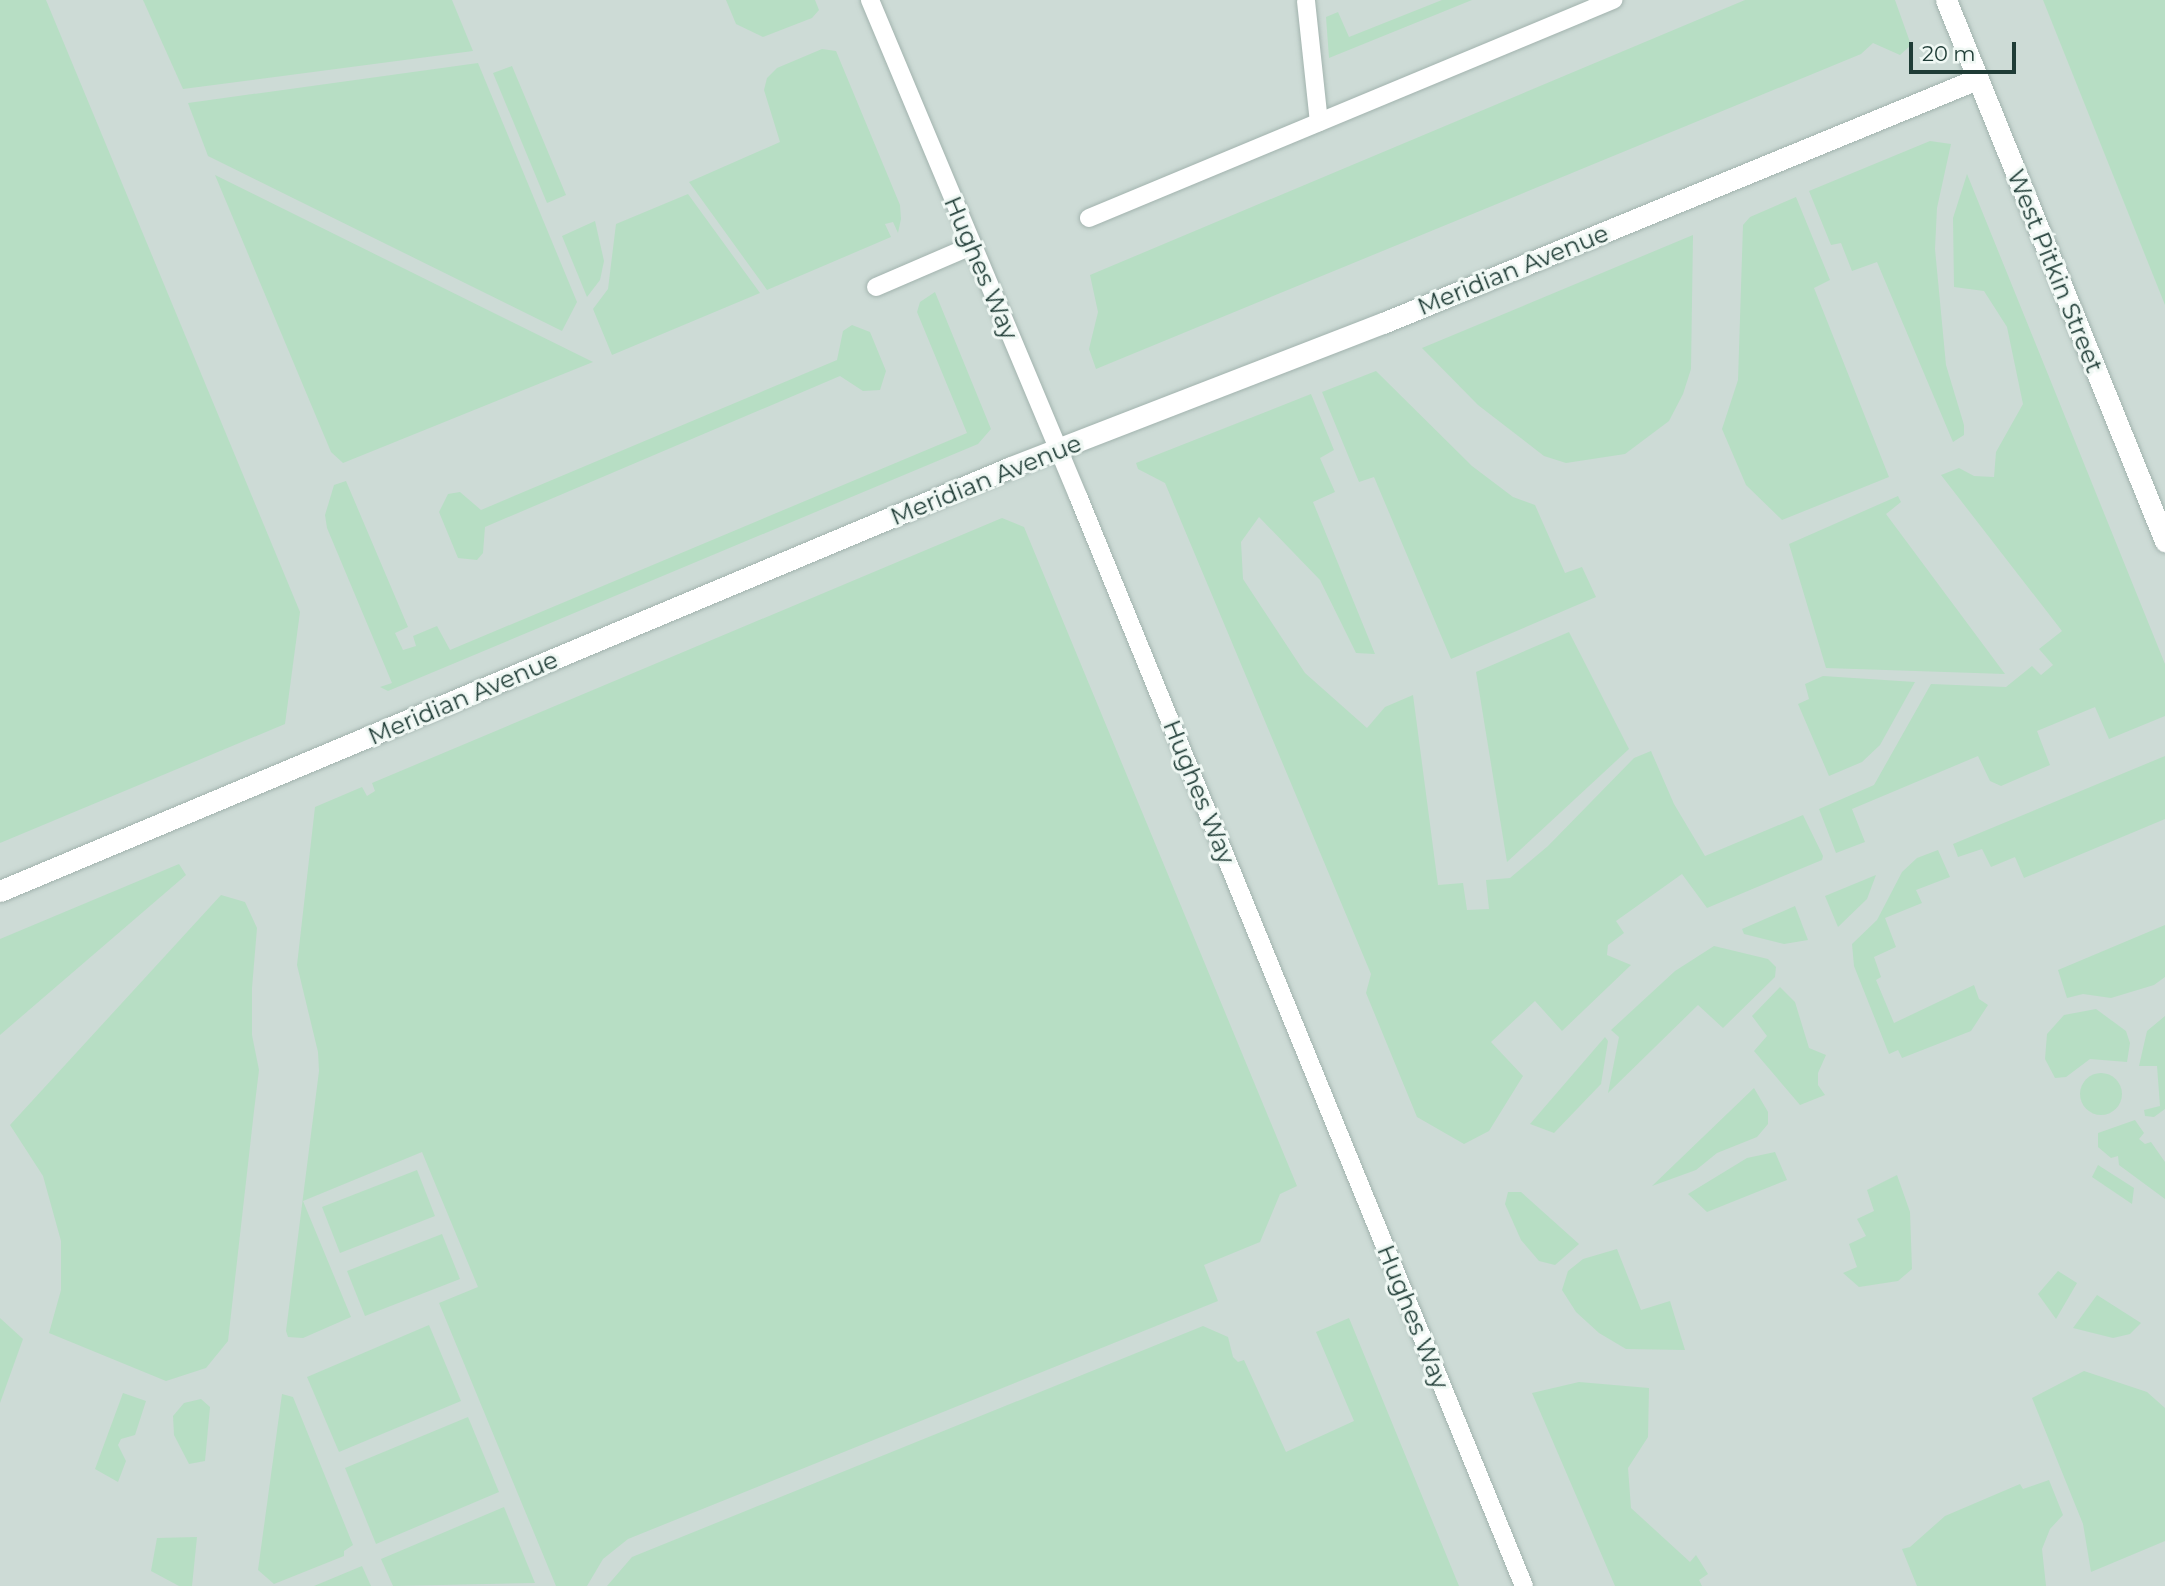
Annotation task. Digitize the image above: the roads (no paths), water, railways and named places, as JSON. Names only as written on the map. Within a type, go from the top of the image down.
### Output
[{"type":"street","name":"West Pitkin Street","points":[[1946,0],[2165,541]]},
{"type":"street","name":"Meridian Avenue","points":[[0,891],[1058,450],[1395,318],[1977,79]]},
{"type":"lane","name":"Hughes Way","points":[[870,0],[1058,450],[1524,1586]]},
{"type":"lane","points":[[1306,1],[1319,122]]},
{"type":"lane","points":[[1089,218],[1608,1]]},
{"type":"lane","points":[[876,287],[971,246]]}]
